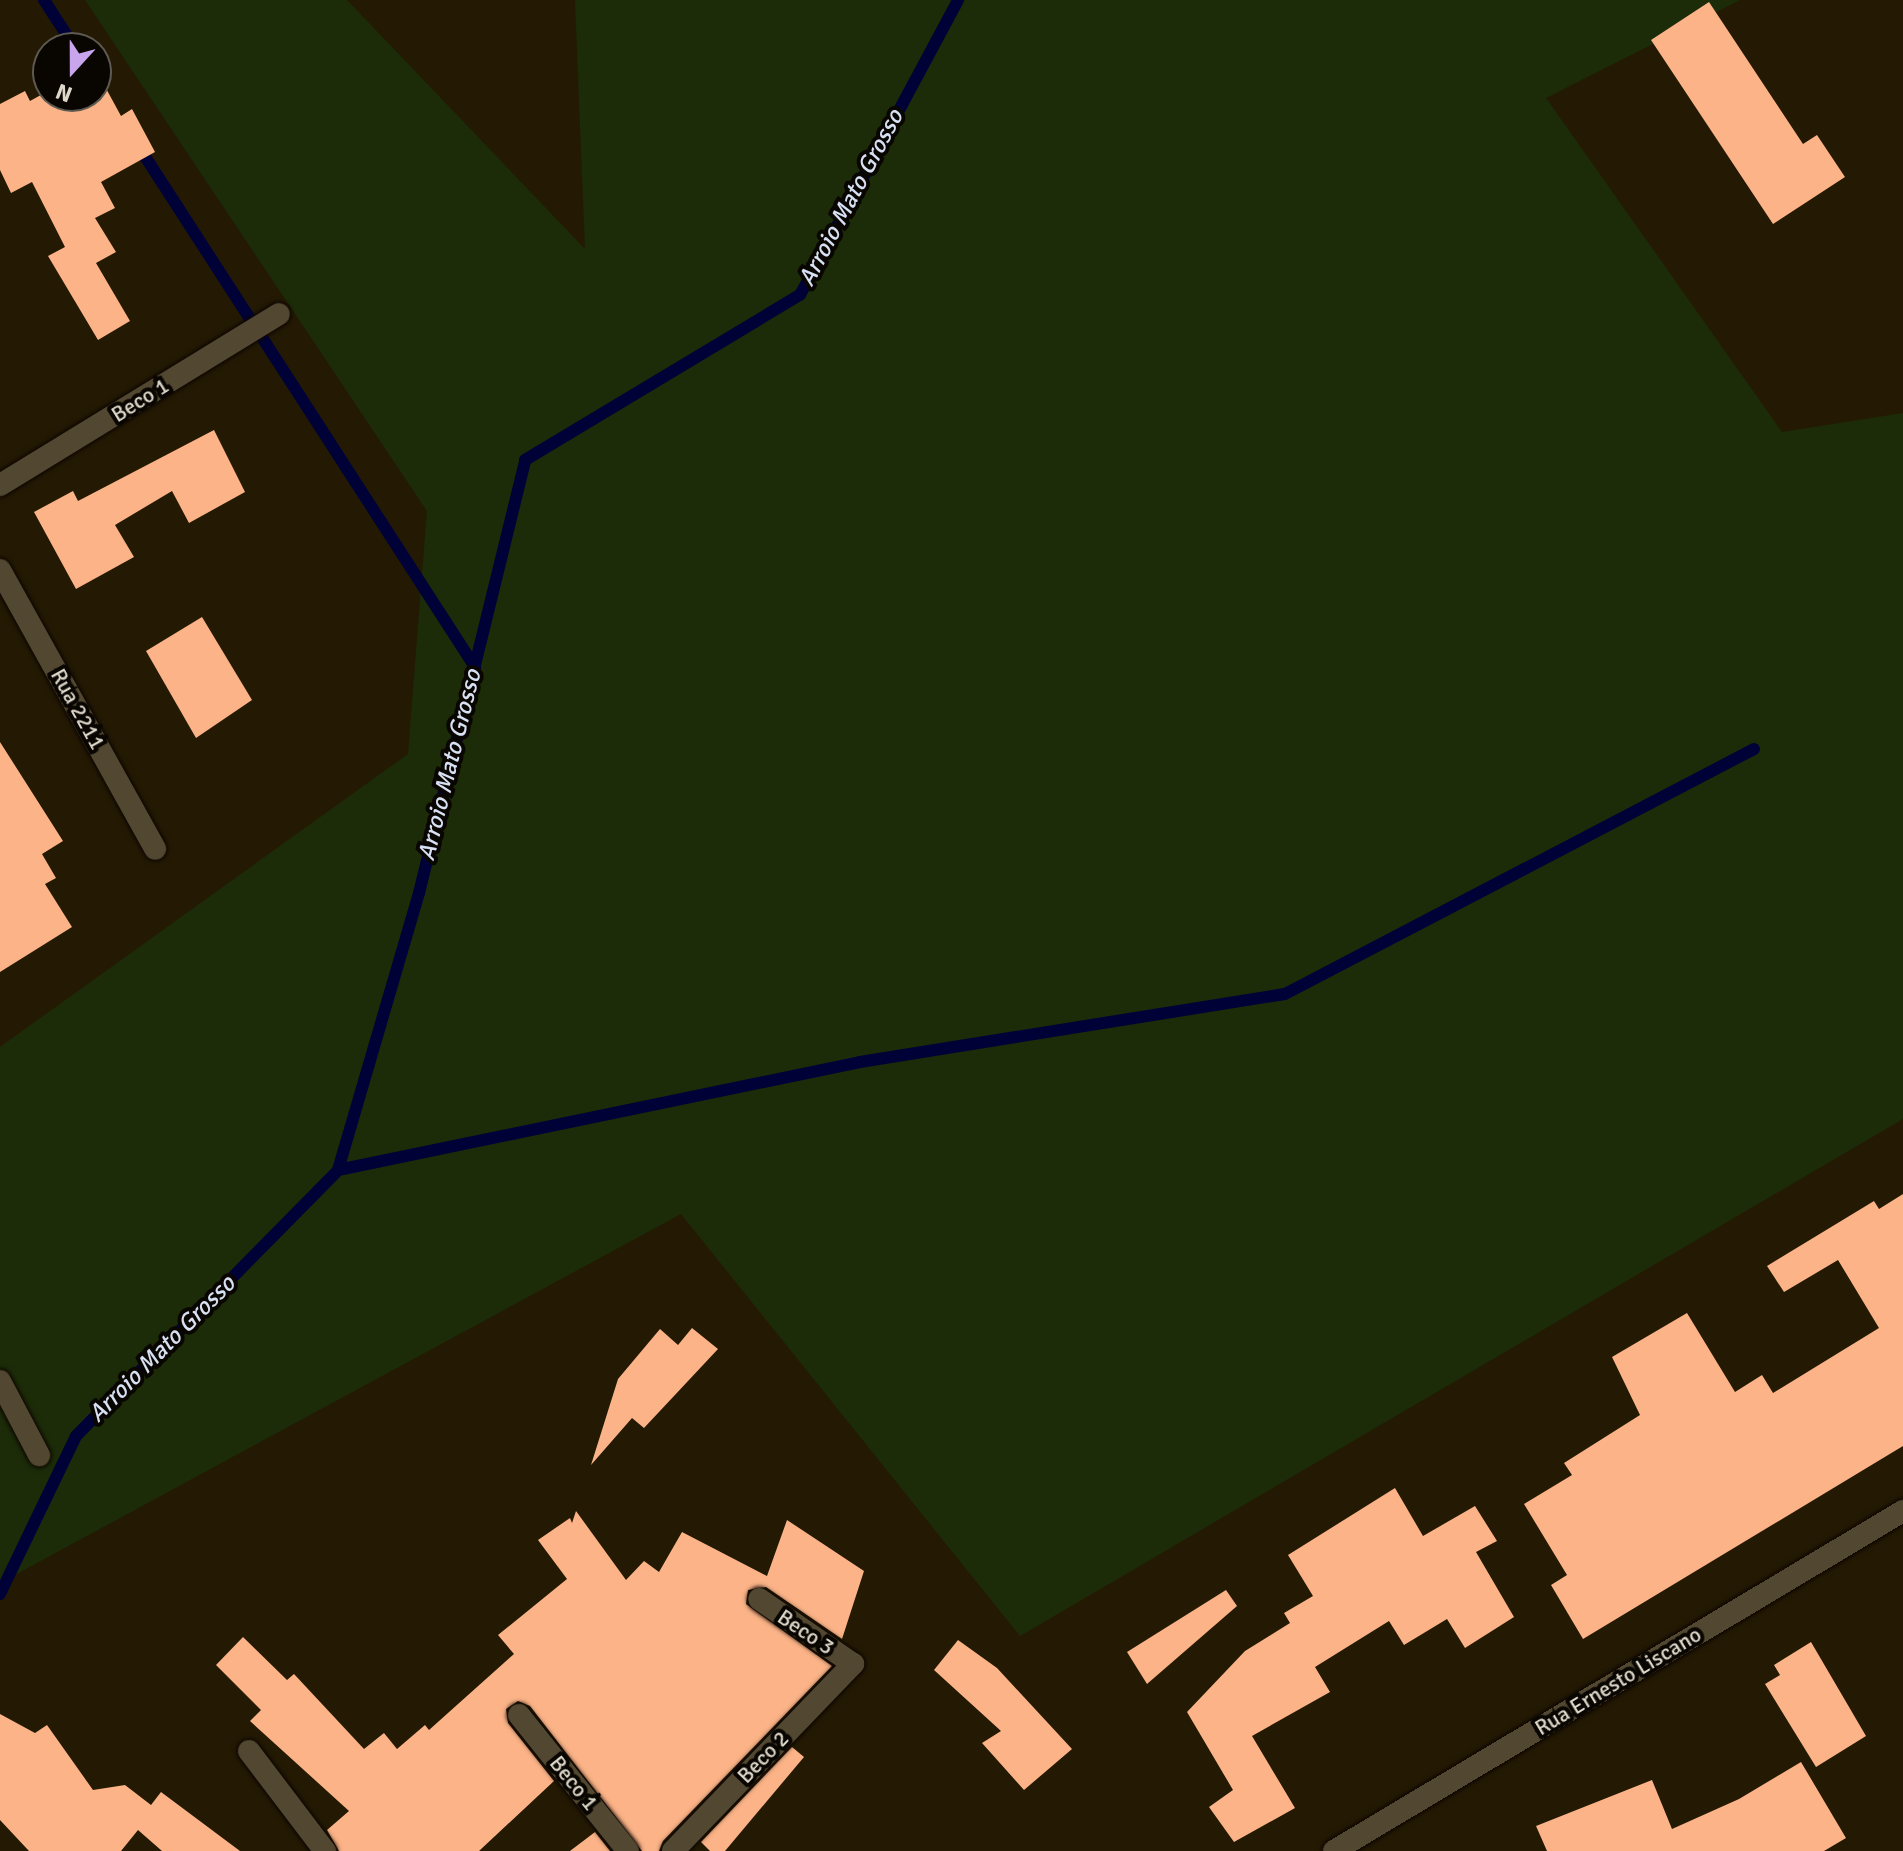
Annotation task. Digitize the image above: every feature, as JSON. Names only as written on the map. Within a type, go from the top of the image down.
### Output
[{"type":"street","name":"Beco 1","points":[[0,485],[279,314]]},
{"type":"street","name":"Rua 2211","points":[[0,570],[155,849]]},
{"type":"street","points":[[0,1381],[39,1455]]},
{"type":"street","name":"Rua Ernesto Liscano","points":[[1334,1851],[1903,1511]]},
{"type":"street","name":"Beco 3","points":[[759,1599],[853,1664]]},
{"type":"street","name":"Beco 2","points":[[673,1851],[853,1664]]},
{"type":"street","name":"Beco 1","points":[[519,1715],[628,1851]]},
{"type":"street","points":[[249,1751],[325,1851]]},
{"type":"green space","points":[[85,0],[347,0],[585,249],[575,0],[1740,0],[1546,98],[1782,432],[1903,413],[1903,1119],[1020,1636],[681,1214],[0,1583],[0,1047],[408,754],[427,511],[112,40],[112,32],[106,32]]},
{"type":"building","points":[[1709,2],[1803,144],[1817,135],[1845,177],[1773,224],[1651,40]]},
{"type":"building","points":[[25,91],[32,112],[112,112],[112,99],[121,116],[132,109],[155,152],[101,182],[115,208],[95,218],[116,252],[96,263],[130,321],[98,340],[48,256],[65,247],[32,182],[11,193],[0,170],[0,104]]},
{"type":"building","points":[[214,430],[245,492],[189,523],[172,491],[115,525],[134,557],[76,589],[34,512],[73,491],[78,501]]},
{"type":"building","points":[[202,617],[252,700],[196,738],[146,651]]},
{"type":"building","points":[[0,742],[63,841],[42,854],[56,878],[45,884],[72,927],[0,972]]},
{"type":"building","points":[[1903,1194],[1903,1446],[1583,1639],[1551,1585],[1567,1575],[1524,1504],[1572,1475],[1564,1463],[1640,1415],[1612,1357],[1687,1313],[1735,1392],[1762,1375],[1773,1393],[1879,1328],[1838,1260],[1784,1292],[1767,1266],[1874,1201],[1879,1209]]},
{"type":"building","points":[[692,1328],[718,1349],[644,1428],[632,1418],[591,1465],[618,1379],[660,1329],[678,1345]]},
{"type":"building","points":[[1395,1488],[1423,1536],[1475,1506],[1497,1541],[1476,1552],[1514,1617],[1465,1648],[1447,1619],[1404,1645],[1389,1621],[1315,1667],[1330,1692],[1252,1736],[1295,1808],[1234,1842],[1209,1807],[1233,1790],[1187,1712],[1245,1651],[1290,1623],[1284,1613],[1313,1596],[1288,1555]]},
{"type":"building","points":[[576,1511],[626,1580],[644,1561],[659,1572],[682,1532],[767,1576],[787,1520],[864,1571],[842,1639],[766,1587],[748,1590],[746,1604],[832,1666],[663,1841],[659,1851],[642,1851],[530,1706],[518,1701],[506,1709],[508,1723],[554,1781],[479,1851],[339,1851],[327,1830],[349,1811],[250,1721],[261,1710],[216,1665],[243,1637],[287,1680],[294,1674],[364,1749],[384,1733],[397,1749],[425,1725],[429,1730],[514,1654],[498,1635],[567,1579],[538,1540],[570,1518],[572,1523]]},
{"type":"building","points":[[1226,1590],[1237,1606],[1147,1684],[1127,1652]]},
{"type":"building","points":[[958,1640],[997,1668],[1072,1749],[1024,1790],[982,1743],[1001,1731],[934,1670]]},
{"type":"building","points":[[1811,1642],[1866,1736],[1816,1767],[1765,1684],[1780,1675],[1774,1665]]},
{"type":"building","points":[[0,1714],[35,1733],[47,1725],[93,1790],[125,1785],[151,1805],[161,1792],[240,1851],[162,1851],[138,1830],[121,1851],[29,1851],[0,1820]]},
{"type":"building","points":[[792,1747],[804,1757],[725,1851],[710,1851],[701,1842]]},
{"type":"building","points":[[1801,1762],[1846,1838],[1824,1851],[1547,1851],[1536,1826],[1652,1780],[1672,1829],[1739,1799]]},
{"type":"building","points":[[595,1832],[610,1851],[570,1851]]},
{"type":"waterway","points":[[44,0],[65,32]]},
{"type":"waterway","name":"Arroio Mato Grosso","points":[[0,1594],[76,1436],[338,1170],[419,893],[525,460],[800,295],[958,0]]},
{"type":"waterway","points":[[137,144],[475,667]]},
{"type":"waterway","points":[[338,1170],[860,1062],[1285,994],[1754,749]]}]
